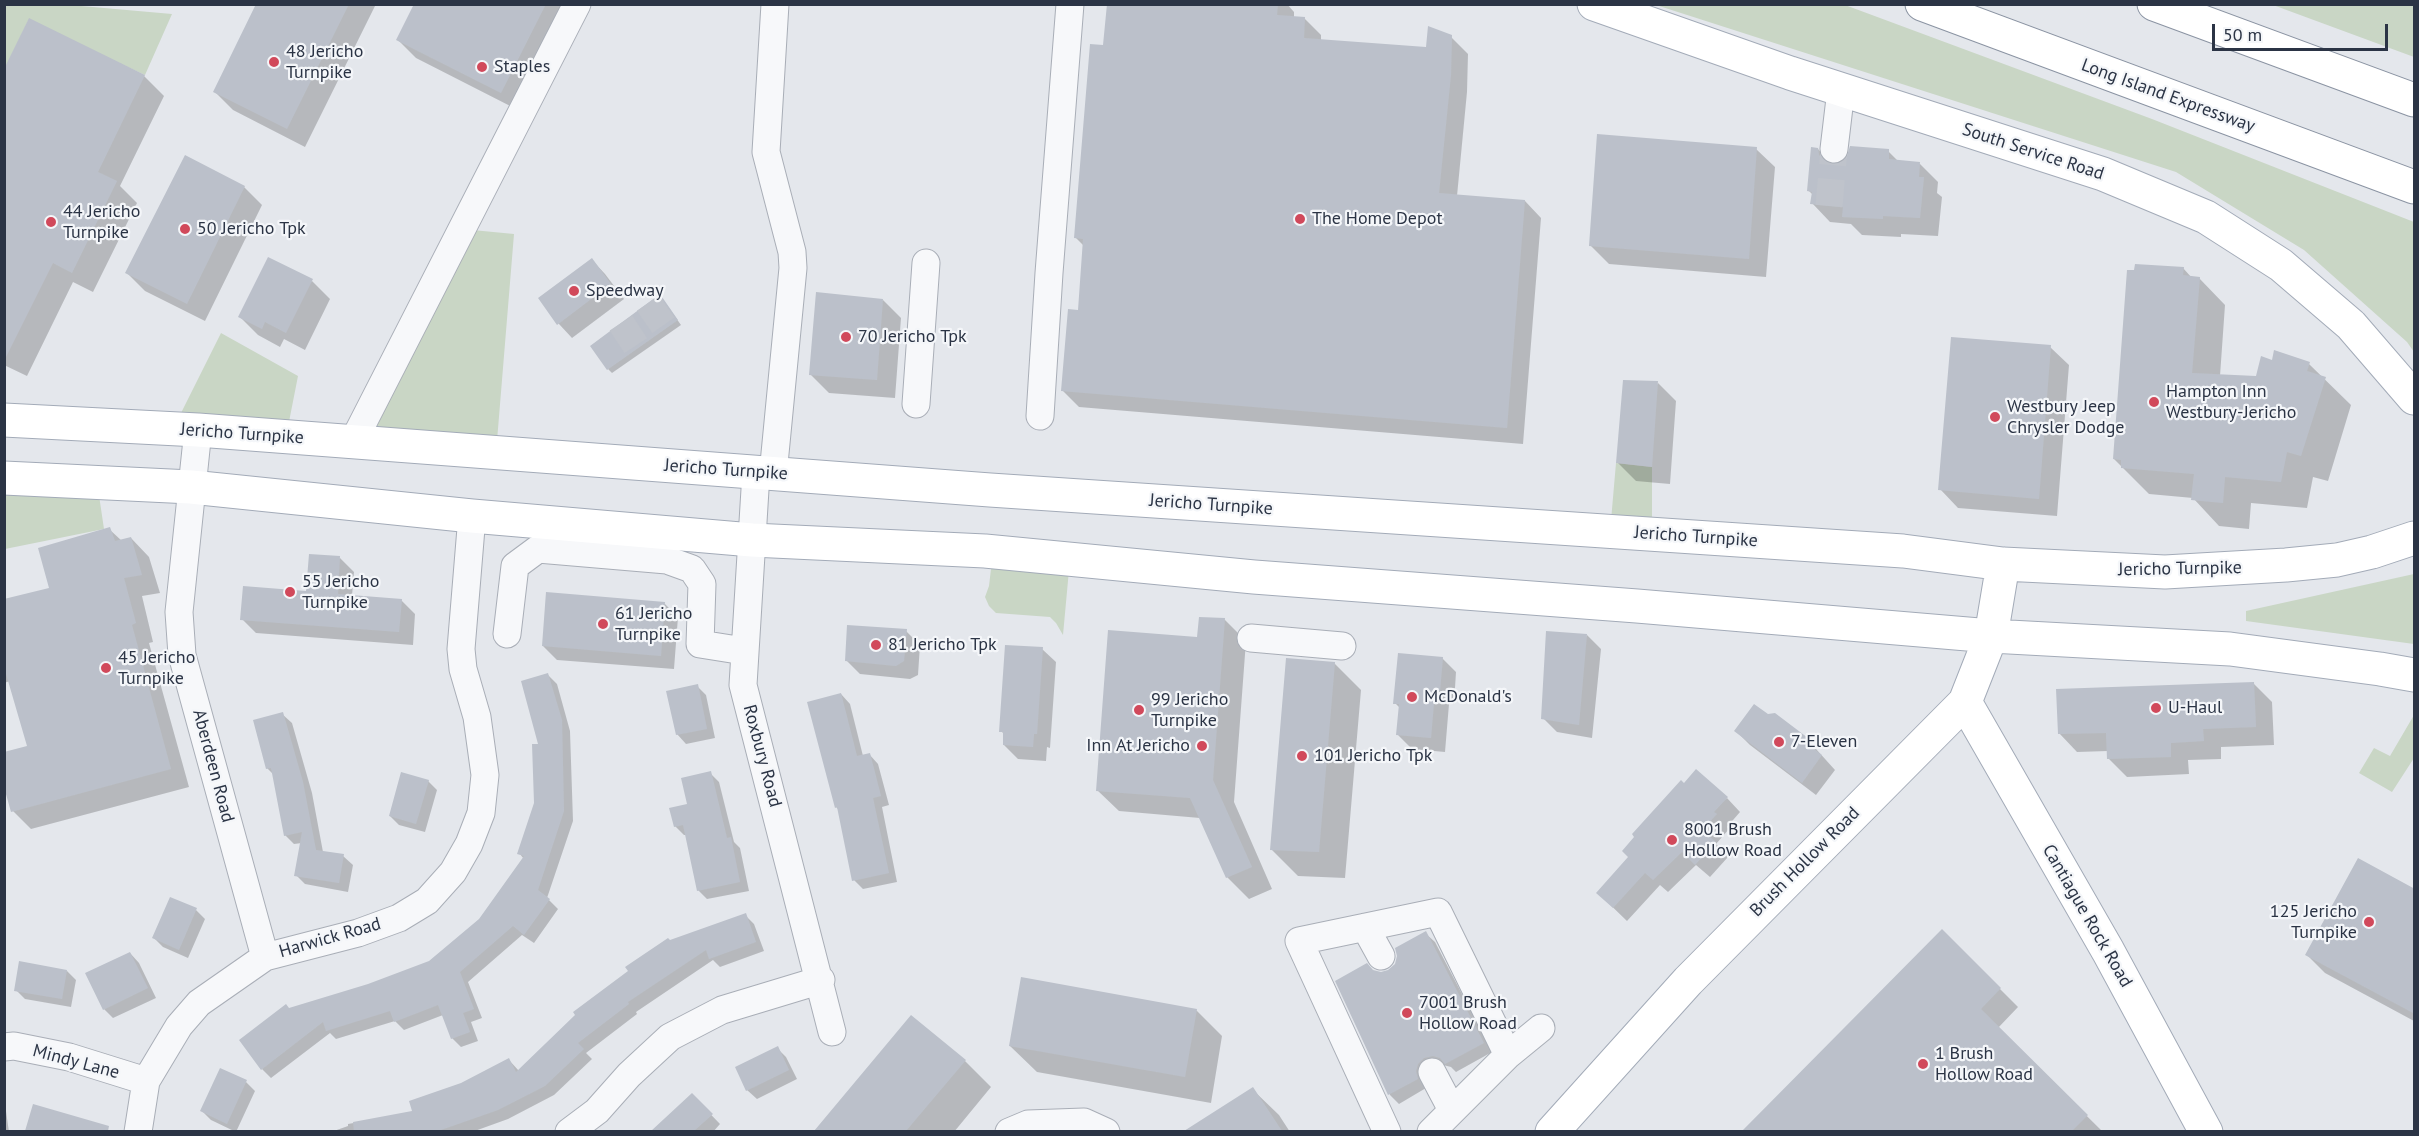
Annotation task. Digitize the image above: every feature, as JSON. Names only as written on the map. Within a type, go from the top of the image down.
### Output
[{"type":"main road","name":"South Service Road","points":[[1594,4],[1841,90],[2103,174],[2206,217],[2281,265],[2351,325],[2415,398]]},
{"type":"main road","name":"Long Island Expressway","points":[[1922,4],[2415,187]]},
{"type":"main road","points":[[2154,4],[2415,100]]},
{"type":"main road","name":"Jericho Turnpike","points":[[4,420],[198,430],[764,473],[1903,551],[2003,564],[2165,572],[2286,566],[2337,560],[2372,552],[2415,538]]},
{"type":"main road","points":[[4,478],[191,487],[472,516],[539,536],[667,547],[752,540],[984,551],[1254,577],[1991,636],[2230,649],[2415,675]]},
{"type":"main road","name":"Brush Hollow Road","points":[[1552,1131],[1688,981],[1965,702],[1991,636],[2003,564]]},
{"type":"main road","name":"Cantiague Rock Road","points":[[1965,702],[2108,951],[2206,1131]]},
{"type":"street","points":[[353,442],[577,4]]},
{"type":"street","name":"Roxbury Road","points":[[775,4],[766,152],[792,252],[793,268],[764,473],[752,540],[743,685],[821,980],[832,1032]]},
{"type":"street","points":[[1040,416],[1070,4]]},
{"type":"street","points":[[1834,149],[1841,90]]},
{"type":"street","points":[[916,404],[926,263]]},
{"type":"street","name":"Aberdeen Road","points":[[198,430],[179,612],[182,655],[265,957]]},
{"type":"street","name":"Harwick Road","points":[[138,1131],[146,1081],[179,1026],[199,1004],[265,957],[358,933],[399,918],[427,901],[453,872],[469,844],[481,813],[485,775],[477,717],[463,669],[461,649],[472,516]]},
{"type":"street","points":[[507,634],[515,566],[539,536]]},
{"type":"street","points":[[667,547],[692,569],[702,584],[700,644],[744,651]]},
{"type":"street","points":[[1251,638],[1342,646]]},
{"type":"street","points":[[1387,1131],[1299,941],[1438,912],[1508,1055]]},
{"type":"street","points":[[1365,927],[1381,956]]},
{"type":"street","points":[[569,1131],[597,1111],[628,1075],[670,1037],[722,1010],[821,980]]},
{"type":"street","points":[[1431,1131],[1508,1055],[1541,1028]]},
{"type":"street","name":"Mindy Lane","points":[[4,1047],[14,1046],[69,1057],[146,1081]]},
{"type":"street","points":[[1432,1072],[1452,1110]]},
{"type":"street","points":[[1009,1131],[1028,1124],[1084,1122],[1104,1131]]},
{"type":"green space","points":[[5,5],[70,5],[172,14],[145,75],[28,21],[5,69]]},
{"type":"green space","points":[[1656,5],[1845,5],[2152,119],[2414,222],[2414,352],[2407,342],[2304,250],[2176,172]]},
{"type":"green space","points":[[2273,5],[2414,5],[2414,57]]},
{"type":"green space","points":[[462,229],[514,234],[496,453],[353,442]]},
{"type":"green space","points":[[221,333],[298,376],[286,437],[175,425]]},
{"type":"green space","points":[[1616,463],[1652,467],[1652,534],[1610,532]]},
{"type":"green space","points":[[5,478],[97,482],[104,529],[5,549]]},
{"type":"green space","points":[[993,552],[1070,559],[1063,635],[1050,617],[996,613],[989,606],[985,597],[989,586]]},
{"type":"green space","points":[[2414,574],[2414,644],[2246,621],[2246,611]]},
{"type":"green space","points":[[2414,715],[2414,758],[2392,792],[2359,773],[2374,748],[2390,756]]},
{"type":"building","name":"48 Jericho Turnpike","points":[[256,4],[349,4],[287,129],[213,92]]},
{"type":"building","name":"Staples","points":[[414,4],[546,4],[501,93],[396,40]]},
{"type":"building","name":"The Home Depot","points":[[1107,4],[1278,4],[1277,15],[1305,17],[1304,38],[1426,47],[1428,26],[1452,35],[1451,75],[1439,193],[1525,200],[1507,428],[1061,391],[1068,309],[1078,310],[1083,239],[1074,238],[1090,44],[1103,45]]},
{"type":"building","name":"44 Jericho Turnpike","points":[[29,18],[145,75],[98,172],[117,181],[72,273],[53,263],[4,361],[4,69]]},
{"type":"building","points":[[1597,134],[1757,147],[1749,259],[1589,246]]},
{"type":"building","points":[[1850,146],[1889,149],[1889,159],[1920,162],[1919,177],[1924,177],[1920,218],[1842,217],[1843,207],[1810,204],[1812,192],[1807,191],[1811,147],[1818,148],[1819,155],[1824,161],[1833,165],[1840,164],[1846,159]]},
{"type":"building","name":"50 Jericho Tpk","points":[[185,155],[245,186],[187,304],[125,273]]},
{"type":"building","points":[[268,257],[313,279],[286,333],[265,322],[262,329],[238,317]]},
{"type":"building","points":[[592,258],[611,284],[557,325],[538,298]]},
{"type":"building","name":"Hampton Inn Westbury-Jericho","points":[[2135,264],[2184,267],[2183,275],[2200,277],[2192,373],[2256,376],[2261,356],[2272,360],[2274,350],[2310,362],[2307,371],[2326,377],[2301,456],[2287,452],[2281,482],[2225,477],[2223,503],[2191,500],[2194,474],[2121,468],[2121,460],[2113,459],[2127,270],[2134,270]]},
{"type":"building","name":"70 Jericho Tpk","points":[[816,292],[883,299],[877,380],[809,375]]},
{"type":"building","points":[[660,294],[678,320],[607,370],[590,346]]},
{"type":"building","name":"Westbury Jeep Chrysler Dodge","points":[[1951,337],[2051,345],[2039,499],[1938,490]]},
{"type":"building","points":[[1623,380],[1658,381],[1652,467],[1616,463]]},
{"type":"building","name":"45 Jericho Turnpike","points":[[110,527],[115,541],[131,537],[142,575],[124,578],[136,623],[132,625],[171,769],[11,812],[4,787],[4,752],[27,746],[4,667],[4,599],[49,588],[38,548]]},
{"type":"building","name":"55 Jericho Turnpike","points":[[309,554],[340,556],[338,594],[402,599],[399,632],[240,620],[243,586],[306,591]]},
{"type":"building","name":"61 Jericho Turnpike","points":[[546,592],[665,602],[661,656],[542,646]]},
{"type":"building","points":[[1199,617],[1225,618],[1213,780],[1252,867],[1226,878],[1190,798],[1096,791],[1108,630],[1197,637]]},
{"type":"building","name":"81 Jericho Tpk","points":[[847,625],[907,629],[904,661],[896,666],[845,661]]},
{"type":"building","points":[[1546,631],[1587,634],[1579,725],[1541,719]]},
{"type":"building","points":[[1005,645],[1043,647],[1037,734],[1034,734],[1033,747],[1003,745],[1003,732],[999,732]]},
{"type":"building","name":"McDonald's","points":[[1398,653],[1443,657],[1440,691],[1435,691],[1431,738],[1396,735],[1399,704],[1393,704]]},
{"type":"building","name":"101 Jericho Tpk","points":[[1286,658],[1335,662],[1319,852],[1270,850]]},
{"type":"building","points":[[548,673],[562,720],[564,811],[538,890],[550,899],[524,935],[513,926],[460,972],[474,1009],[463,1013],[470,1032],[451,1039],[438,1005],[394,1022],[390,1011],[326,1031],[323,1022],[261,1070],[239,1040],[286,1004],[289,1008],[368,984],[429,961],[479,919],[524,856],[517,854],[534,803],[532,744],[538,744],[521,681]]},
{"type":"building","name":"U-Haul","points":[[2254,682],[2256,727],[2203,729],[2204,741],[2171,743],[2171,757],[2107,759],[2106,733],[2058,734],[2056,689]]},
{"type":"building","points":[[698,684],[707,729],[676,735],[666,691]]},
{"type":"building","points":[[841,693],[857,756],[870,753],[881,796],[873,798],[889,873],[852,881],[837,807],[835,808],[807,702]]},
{"type":"building","name":"7-Eleven","points":[[1754,704],[1768,714],[1775,713],[1808,738],[1810,746],[1822,755],[1802,783],[1734,731]]},
{"type":"building","points":[[283,712],[303,782],[316,850],[344,854],[339,883],[294,876],[302,832],[284,836],[271,768],[266,769],[253,720]]},
{"type":"building","name":"8001 Brush Hollow Road","points":[[1696,769],[1728,797],[1714,812],[1717,814],[1702,830],[1716,842],[1695,865],[1682,852],[1653,880],[1645,873],[1613,908],[1596,893],[1628,857],[1622,851],[1634,837],[1632,834],[1681,780],[1684,783]]},
{"type":"building","points":[[711,771],[727,838],[731,837],[740,882],[697,891],[683,825],[674,827],[669,808],[687,804],[681,778]]},
{"type":"building","points":[[401,772],[429,780],[416,824],[389,816]]},
{"type":"building","name":"125 Jericho Turnpike","points":[[2358,858],[2415,889],[2415,1014],[2305,955]]},
{"type":"building","points":[[170,897],[197,908],[179,950],[152,938]]},
{"type":"building","points":[[746,913],[756,942],[709,959],[706,950],[628,1002],[629,1004],[578,1043],[584,1049],[545,1086],[498,1110],[438,1131],[354,1131],[353,1122],[412,1111],[409,1101],[461,1083],[509,1058],[516,1072],[575,1015],[573,1012],[628,971],[625,967],[668,938],[670,940]]},
{"type":"building","name":"1 Brush Hollow Road","points":[[1942,929],[2001,988],[1981,1009],[2088,1115],[2072,1131],[1742,1131]]},
{"type":"building","name":"7001 Brush Hollow Road","points":[[1426,931],[1484,1043],[1445,1064],[1440,1058],[1433,1056],[1424,1058],[1418,1064],[1416,1071],[1418,1079],[1388,1095],[1335,981],[1367,963],[1373,970],[1381,972],[1388,970],[1395,964],[1397,956],[1395,948]]},
{"type":"building","points":[[130,952],[148,988],[103,1010],[85,973]]},
{"type":"building","points":[[19,961],[67,970],[62,999],[14,991]]},
{"type":"building","points":[[1021,977],[1197,1009],[1185,1077],[1009,1046]]},
{"type":"building","points":[[911,1015],[966,1060],[906,1131],[814,1131]]},
{"type":"building","points":[[778,1046],[789,1070],[746,1091],[735,1067]]},
{"type":"building","points":[[220,1068],[247,1080],[227,1124],[200,1111]]},
{"type":"building","points":[[1253,1087],[1282,1131],[1184,1131]]},
{"type":"building","points":[[692,1093],[713,1114],[694,1131],[651,1131]]},
{"type":"building","points":[[33,1104],[109,1126],[108,1131],[25,1131]]},
{"type":"tunnel","points":[[1829,206],[1834,149]]},
{"type":"tunnel","points":[[648,303],[666,329]]},
{"type":"tunnel","points":[[621,323],[638,349]]},
{"type":"place","name":"48 Jericho Turnpike","points":[[274,62]]},
{"type":"place","name":"Staples","points":[[482,67]]},
{"type":"place","name":"The Home Depot","points":[[1300,219]]},
{"type":"place","name":"44 Jericho Turnpike","points":[[51,222]]},
{"type":"place","name":"50 Jericho Tpk","points":[[185,229]]},
{"type":"place","name":"Speedway","points":[[574,291]]},
{"type":"place","name":"70 Jericho Tpk","points":[[846,337]]},
{"type":"place","name":"Hampton Inn Westbury-Jericho","points":[[2154,402]]},
{"type":"place","name":"Westbury Jeep Chrysler Dodge","points":[[1995,417]]},
{"type":"place","name":"55 Jericho Turnpike","points":[[290,592]]},
{"type":"place","name":"61 Jericho Turnpike","points":[[603,624]]},
{"type":"place","name":"81 Jericho Tpk","points":[[876,645]]},
{"type":"place","name":"45 Jericho Turnpike","points":[[106,668]]},
{"type":"place","name":"McDonald's","points":[[1412,697]]},
{"type":"place","name":"U-Haul","points":[[2156,708]]},
{"type":"place","name":"99 Jericho Turnpike","points":[[1139,710]]},
{"type":"place","name":"7-Eleven","points":[[1779,742]]},
{"type":"place","name":"Inn At Jericho","points":[[1202,746]]},
{"type":"place","name":"101 Jericho Tpk","points":[[1302,756]]},
{"type":"place","name":"8001 Brush Hollow Road","points":[[1672,840]]},
{"type":"place","name":"125 Jericho Turnpike","points":[[2369,922]]},
{"type":"place","name":"7001 Brush Hollow Road","points":[[1407,1013]]},
{"type":"place","name":"1 Brush Hollow Road","points":[[1923,1064]]}]
